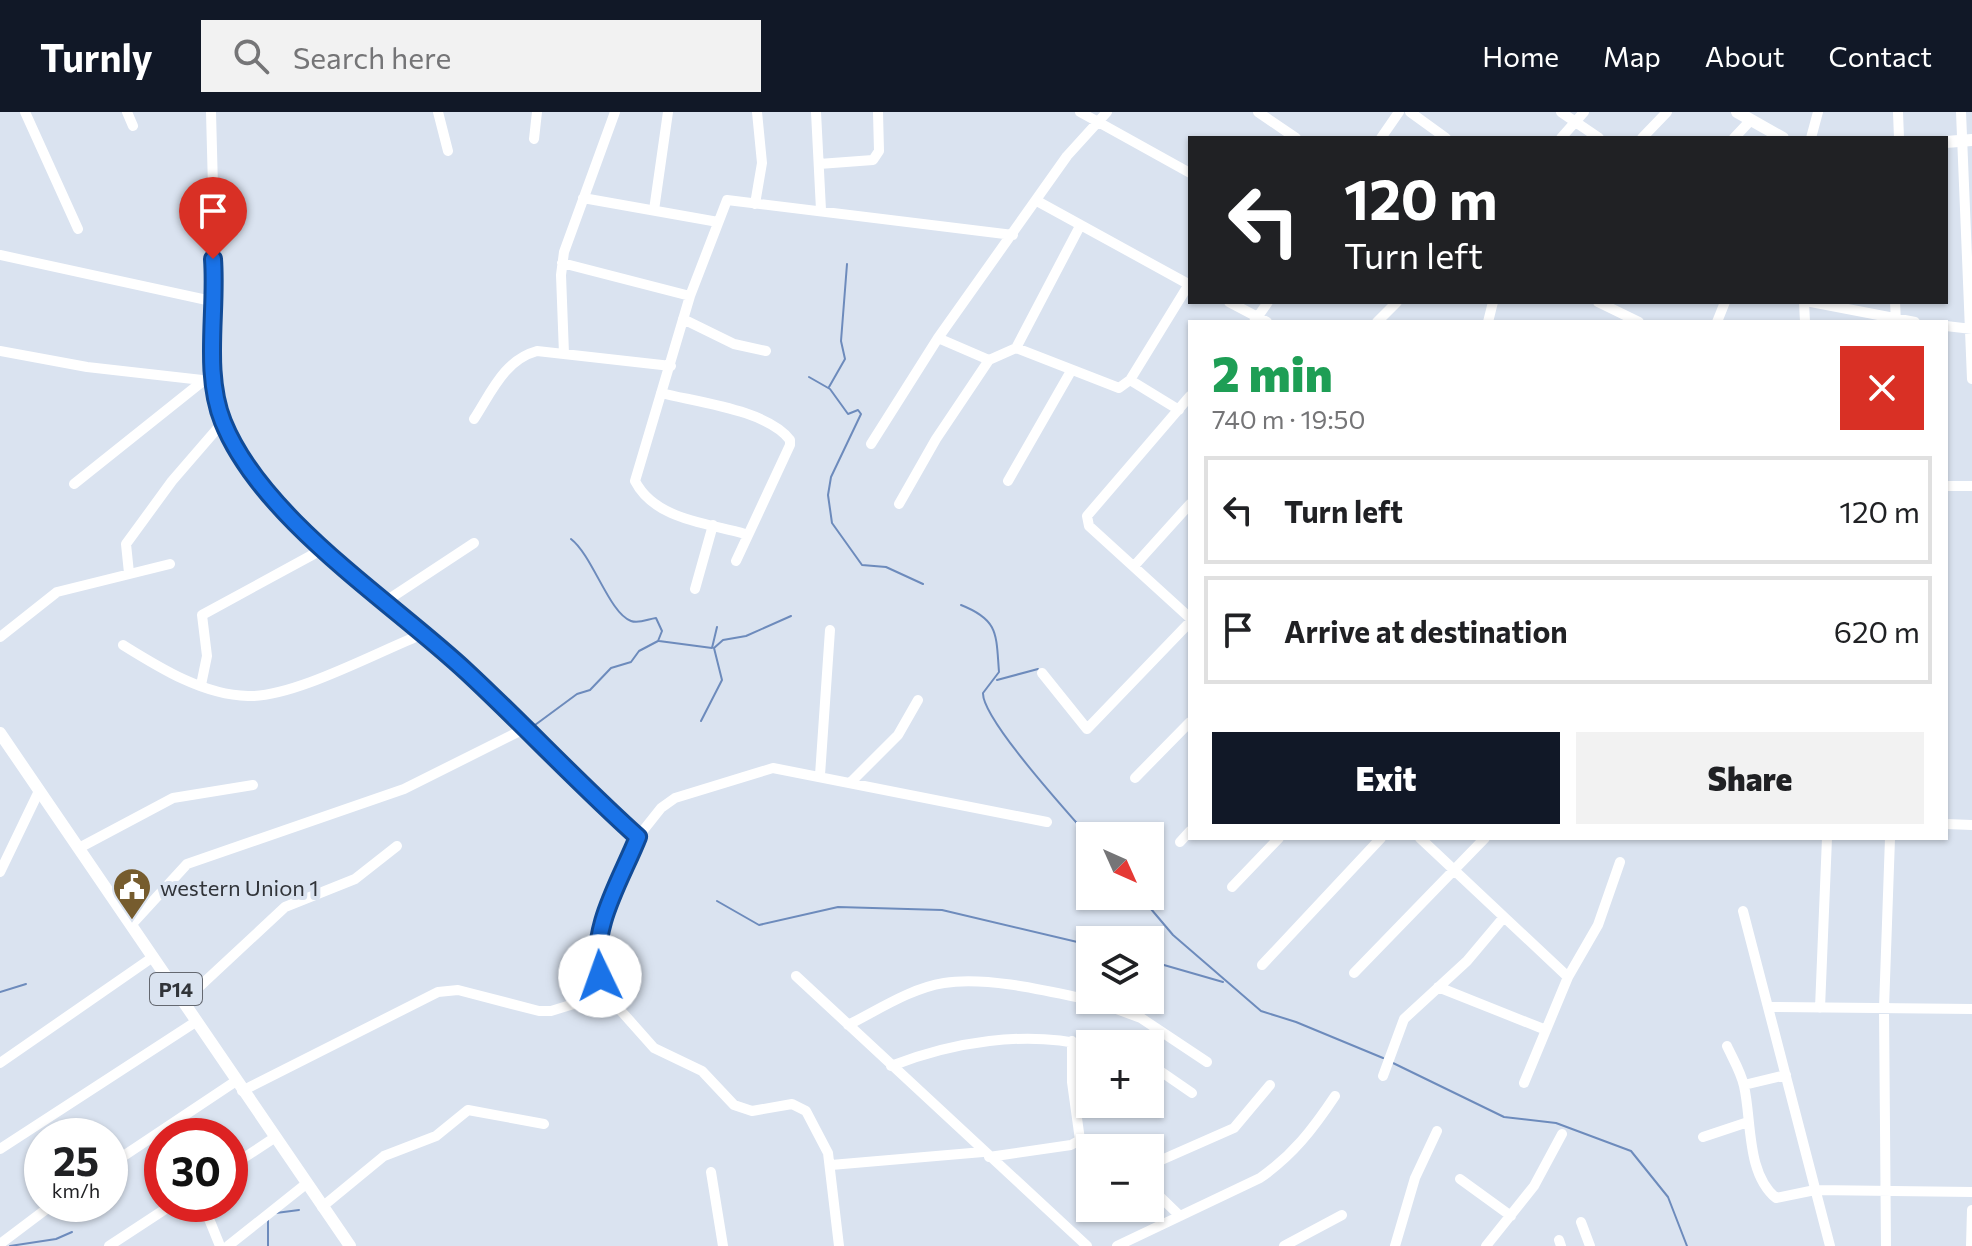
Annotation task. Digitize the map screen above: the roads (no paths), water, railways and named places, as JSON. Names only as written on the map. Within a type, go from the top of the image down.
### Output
[{"type":"main road","points":[[1737,112],[1779,136]]},
{"type":"main road","name":"P14","points":[[0,733],[350,1246]]},
{"type":"street","points":[[25,112],[78,229]]},
{"type":"street","points":[[127,112],[133,126]]},
{"type":"street","points":[[211,112],[216,302],[207,381],[223,422],[251,473],[325,548],[423,634],[638,837]]},
{"type":"street","points":[[438,112],[448,151]]},
{"type":"street","points":[[534,139],[537,112]]},
{"type":"street","points":[[564,354],[562,263],[615,112]]},
{"type":"street","points":[[654,210],[668,112]]},
{"type":"street","points":[[755,204],[762,163],[757,112]]},
{"type":"street","points":[[816,112],[821,210]]},
{"type":"street","points":[[819,164],[873,160],[879,151],[878,112]]},
{"type":"street","points":[[1080,112],[1188,172]]},
{"type":"street","points":[[871,444],[938,338],[1077,142],[1107,112]]},
{"type":"street","points":[[1258,112],[1293,136]]},
{"type":"street","points":[[1380,136],[1396,112]]},
{"type":"street","points":[[1410,112],[1443,136]]},
{"type":"street","points":[[1561,112],[1596,136]]},
{"type":"street","points":[[1563,136],[1584,112]]},
{"type":"street","points":[[1644,136],[1667,112]]},
{"type":"street","points":[[1812,136],[1818,112]]},
{"type":"street","points":[[1898,112],[1899,136]]},
{"type":"street","points":[[1961,112],[1967,140],[1972,379]]},
{"type":"street","points":[[1736,136],[1750,121]]},
{"type":"street","points":[[583,198],[718,222]]},
{"type":"street","points":[[745,534],[662,509],[646,497],[635,481],[635,472],[671,366],[690,296],[730,198],[755,204],[1013,235]]},
{"type":"street","points":[[1037,201],[1188,283]]},
{"type":"street","points":[[899,504],[936,439],[989,360],[1016,348],[1080,226]]},
{"type":"street","points":[[0,255],[216,302]]},
{"type":"street","points":[[562,263],[690,296]]},
{"type":"street","points":[[1016,348],[1119,388],[1130,380],[1188,287]]},
{"type":"street","points":[[1233,304],[1260,319]]},
{"type":"street","points":[[1379,320],[1395,304]]},
{"type":"street","points":[[1602,304],[1635,320]]},
{"type":"street","points":[[1820,304],[1892,320]]},
{"type":"street","points":[[683,319],[734,344],[766,351]]},
{"type":"street","points":[[1948,326],[1971,328]]},
{"type":"street","points":[[938,338],[989,360]]},
{"type":"street","points":[[0,351],[87,367],[207,381]]},
{"type":"street","points":[[474,419],[501,376],[523,355],[537,351],[671,366]]},
{"type":"street","points":[[1008,481],[1071,371]]},
{"type":"street","points":[[1130,380],[1186,404],[1087,516],[1089,526],[1135,565],[1188,618]]},
{"type":"street","points":[[74,484],[207,381]]},
{"type":"street","points":[[661,393],[744,413],[772,425],[790,440],[745,534],[736,561]]},
{"type":"street","points":[[129,573],[126,544],[172,481],[223,422]]},
{"type":"street","points":[[1948,486],[1972,486]]},
{"type":"street","points":[[1135,565],[1188,506]]},
{"type":"street","points":[[695,589],[713,525]]},
{"type":"street","points":[[386,601],[474,543]]},
{"type":"street","points":[[201,685],[207,656],[202,615],[273,580],[325,548]]},
{"type":"street","points":[[0,637],[57,592],[170,564]]},
{"type":"street","points":[[1042,673],[1087,729],[1188,622]]},
{"type":"street","points":[[820,775],[830,630]]},
{"type":"street","points":[[123,645],[160,668],[201,685],[248,696],[266,695],[423,634]]},
{"type":"street","points":[[851,782],[898,735],[918,700]]},
{"type":"street","points":[[1135,778],[1188,724]]},
{"type":"street","points":[[132,924],[187,864],[404,789],[524,729]]},
{"type":"street","points":[[839,1246],[831,1165],[823,1138],[800,1106],[792,1104],[752,1111],[734,1105],[702,1071],[654,1048],[606,994],[596,947],[638,837],[661,808],[695,789],[773,768],[1047,822]]},
{"type":"street","points":[[79,848],[173,798],[253,785]]},
{"type":"street","points":[[0,872],[39,791]]},
{"type":"street","points":[[1948,824],[1972,825]]},
{"type":"street","points":[[1180,842],[1188,833]]},
{"type":"street","points":[[1232,887],[1277,840]]},
{"type":"street","points":[[1262,965],[1379,840]]},
{"type":"street","points":[[1422,840],[1568,977]]},
{"type":"street","points":[[1354,973],[1483,840]]},
{"type":"street","points":[[1820,1008],[1827,840]]},
{"type":"street","points":[[1886,1246],[1884,1008],[1890,840]]},
{"type":"street","points":[[184,1001],[285,907],[355,879],[397,846]]},
{"type":"street","points":[[1524,1083],[1568,977],[1598,925],[1620,862]]},
{"type":"street","points":[[1743,911],[1830,1246]]},
{"type":"street","points":[[1383,1076],[1404,1019],[1467,961],[1504,917]]},
{"type":"street","points":[[0,1063],[153,957]]},
{"type":"street","points":[[796,976],[1087,1246]]},
{"type":"street","points":[[848,1025],[941,983],[994,984],[1076,998]]},
{"type":"street","points":[[1438,987],[1546,1030]]},
{"type":"street","points":[[128,1154],[239,1086],[438,992],[458,990],[551,1011],[606,994]]},
{"type":"street","points":[[1768,1007],[1972,1009]]},
{"type":"street","points":[[1130,1014],[1141,1018],[1207,1062]]},
{"type":"street","points":[[0,1149],[197,1021]]},
{"type":"street","points":[[891,1066],[950,1047],[1046,1039],[1076,1042]]},
{"type":"street","points":[[831,1165],[1071,1145],[1080,1140],[1072,1082],[1072,1041]]},
{"type":"street","points":[[1727,1046],[1744,1085],[1753,1150],[1772,1195],[1780,1199],[1815,1190],[1972,1192]]},
{"type":"street","points":[[1164,1074],[1192,1093]]},
{"type":"street","points":[[1744,1085],[1786,1075]]},
{"type":"street","points":[[1164,1159],[1234,1128],[1270,1085]]},
{"type":"street","points":[[1117,1246],[1260,1178],[1281,1163],[1313,1130],[1335,1096]]},
{"type":"street","points":[[322,1207],[384,1156],[436,1136],[468,1110],[544,1124]]},
{"type":"street","points":[[1703,1137],[1748,1122]]},
{"type":"street","points":[[1395,1246],[1415,1178],[1437,1131]]},
{"type":"street","points":[[1486,1246],[1534,1186],[1562,1134]]},
{"type":"street","points":[[248,1155],[274,1138]]},
{"type":"street","points":[[711,1172],[723,1246]]},
{"type":"street","points":[[1460,1179],[1511,1216]]},
{"type":"street","points":[[228,1246],[306,1184]]},
{"type":"street","points":[[1164,1201],[1180,1216]]},
{"type":"street","points":[[1971,1246],[1972,1210]]},
{"type":"street","points":[[1284,1246],[1342,1215]]},
{"type":"street","points":[[0,1244],[29,1222]]},
{"type":"street","points":[[109,1246],[146,1222]]},
{"type":"street","points":[[210,1222],[220,1246]]},
{"type":"street","points":[[1581,1222],[1590,1246]]},
{"type":"waterway","points":[[829,387],[845,359],[841,341],[847,264]]},
{"type":"waterway","points":[[809,377],[830,389],[848,414],[858,410],[861,414],[831,477],[828,495],[832,523],[862,565],[886,567],[923,584]]},
{"type":"waterway","points":[[536,732],[535,725],[577,694],[590,690],[611,668],[631,662],[639,651],[658,641],[662,631],[656,618],[634,622],[623,616],[587,558],[571,539]]},
{"type":"waterway","points":[[961,605],[983,616],[996,638],[999,672],[983,693],[986,706],[1011,744],[1076,822]]},
{"type":"waterway","points":[[701,721],[722,680],[714,648],[723,640],[746,636],[791,616]]},
{"type":"waterway","points":[[659,641],[712,648],[717,627]]},
{"type":"waterway","points":[[997,680],[1038,669]]},
{"type":"waterway","points":[[717,901],[759,925],[838,907],[942,910],[1076,942]]},
{"type":"waterway","points":[[1152,910],[1173,935],[1261,1011],[1383,1058]]},
{"type":"waterway","points":[[1164,965],[1223,982]]},
{"type":"waterway","points":[[0,992],[26,984]]},
{"type":"waterway","points":[[1393,1063],[1504,1117],[1556,1123],[1631,1151],[1668,1197],[1687,1246]]},
{"type":"waterway","points":[[276,1213],[299,1210]]},
{"type":"waterway","points":[[268,1219],[268,1246]]},
{"type":"waterway","points":[[10,1246],[56,1239],[72,1232]]},
{"type":"place","name":"western Union 1","points":[[132,921]]}]
